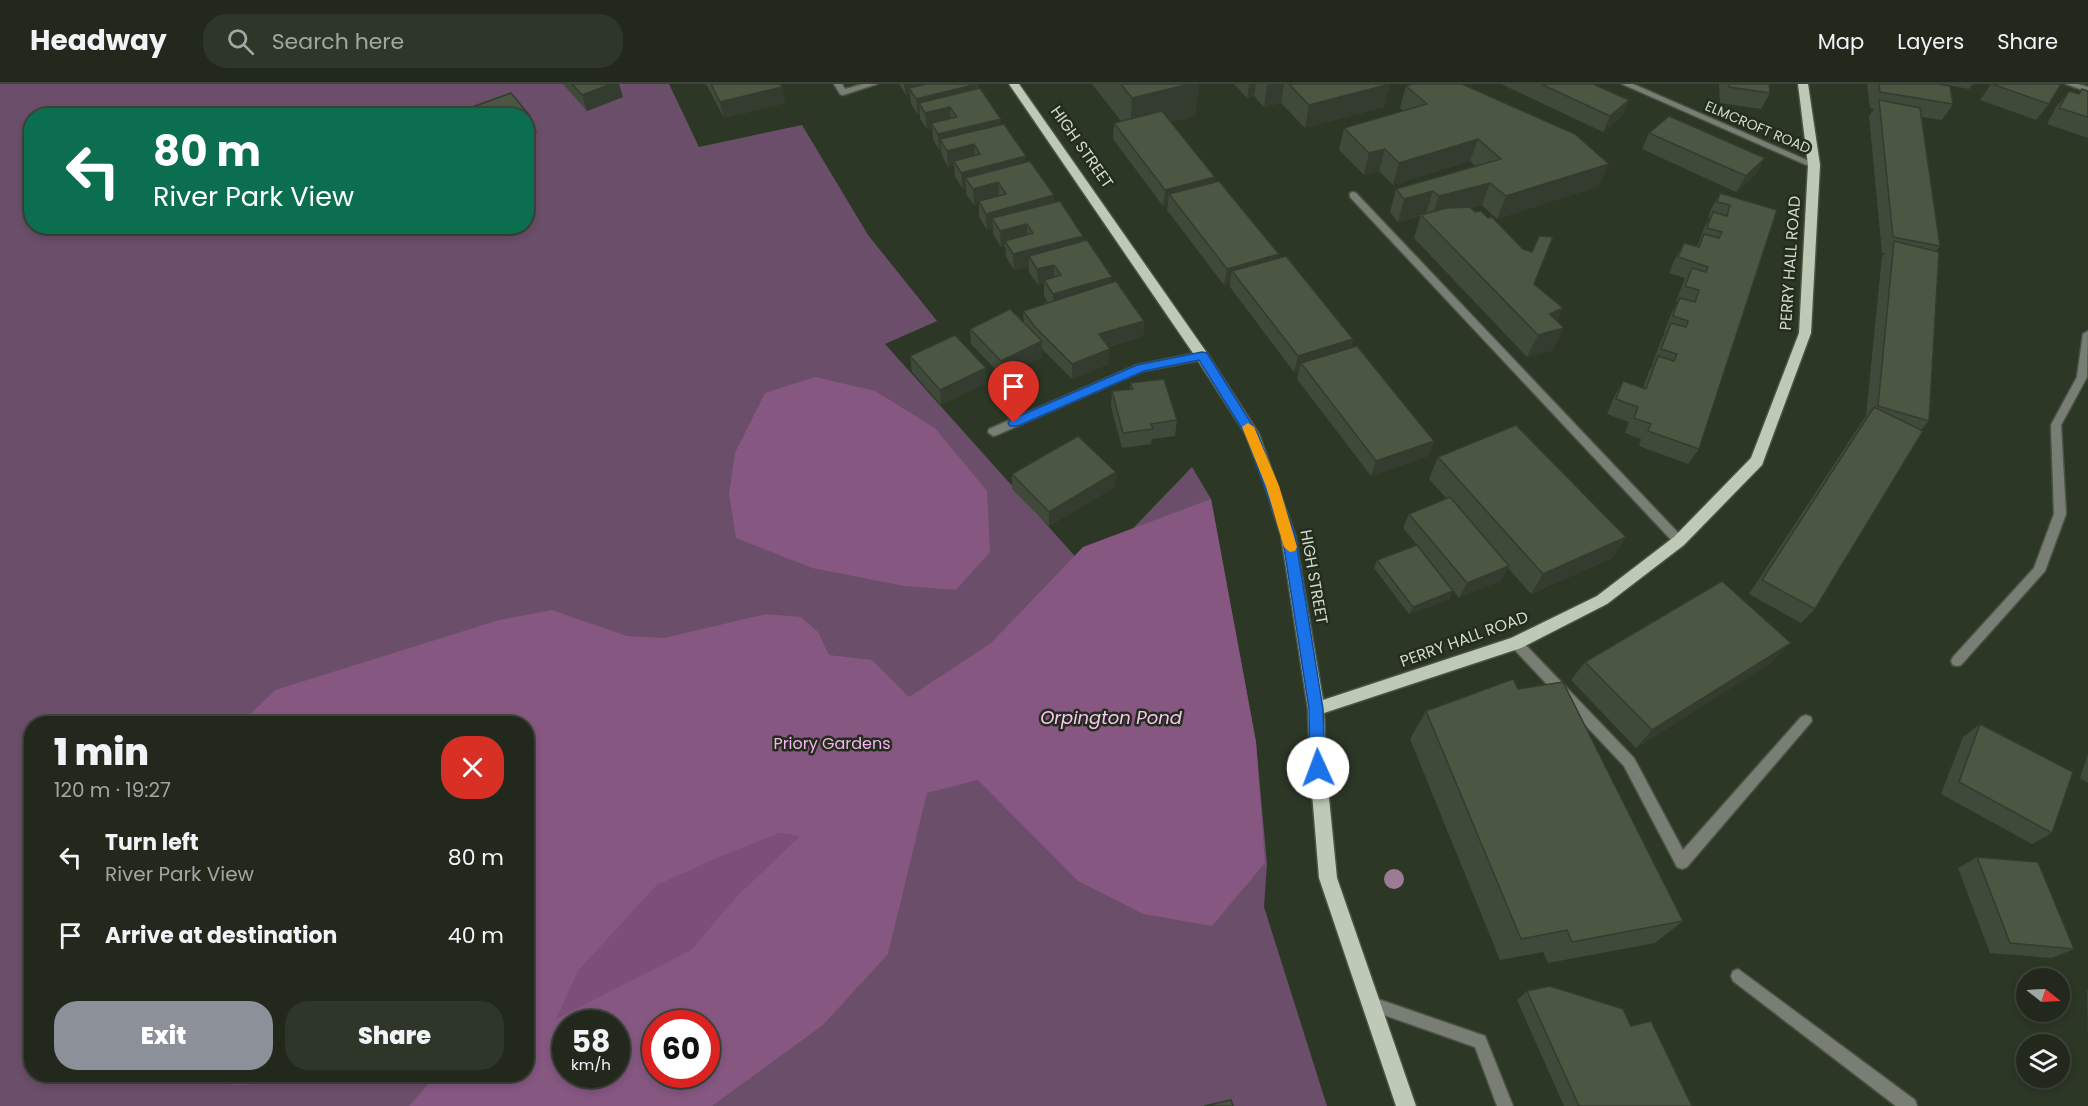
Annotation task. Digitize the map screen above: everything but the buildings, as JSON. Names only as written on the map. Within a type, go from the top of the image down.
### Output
[{"type":"main road","name":"HIGH STREET","points":[[1014,84],[1202,356],[1252,434],[1288,535],[1316,709],[1318,768],[1329,878],[1406,1106]]},
{"type":"main road","name":"PERRY HALL ROAD","points":[[1316,709],[1516,643],[1602,600],[1679,541],[1757,461],[1805,333],[1814,165],[1803,84]]},
{"type":"street","points":[[838,84],[843,92],[873,84]]},
{"type":"street","name":"ELMCROFT ROAD","points":[[1626,84],[1814,165]]},
{"type":"street","points":[[2070,84],[2088,90]]},
{"type":"street","points":[[1353,195],[1679,541]]},
{"type":"street","points":[[1957,661],[2039,571],[2060,514],[2056,425],[2082,377],[2088,334]]},
{"type":"street","points":[[993,432],[1141,368],[1202,356]]},
{"type":"street","points":[[1516,643],[1629,762],[1682,862],[1806,721]]},
{"type":"street","points":[[1738,976],[1909,1106]]},
{"type":"street","points":[[1372,1004],[1480,1041],[1506,1106]]},
{"type":"green space","name":"Priory Gardens","points":[[0,84],[669,84],[699,147],[802,125],[868,235],[937,321],[885,344],[1090,573],[1192,467],[1211,499],[1256,742],[1267,864],[1264,907],[1327,1106],[0,1106]]},
{"type":"shaded area","points":[[780,833],[801,835],[735,898],[691,950],[574,1010],[560,1010],[578,971],[657,885]]},
{"type":"water","points":[[815,377],[875,391],[935,428],[987,491],[990,552],[956,590],[904,586],[812,568],[736,538],[729,494],[735,453],[765,393]]},
{"type":"water","name":"Orpington Pond","points":[[1211,499],[1256,742],[1265,863],[1212,926],[1143,914],[1078,881],[978,780],[927,793],[888,954],[823,1025],[712,1106],[409,1106],[430,1082],[534,1082],[534,716],[248,716],[275,690],[499,620],[552,610],[627,636],[664,638],[766,614],[801,617],[818,632],[829,655],[872,660],[909,697],[991,643],[1083,547]],"holes":[[[780,833],[800,836],[735,898],[691,950],[574,1010],[630,1010],[630,1088],[552,1088],[552,1010],[560,1010],[578,971],[657,885]]]},
{"type":"water","points":[[205,1082],[286,1082],[237,1085]]},
{"type":"slow traffic","points":[[1248,427],[1272,486],[1290,547]]},
{"type":"route","points":[[1014,423],[1141,368],[1202,356],[1252,434],[1288,535],[1316,709],[1318,768]]}]
